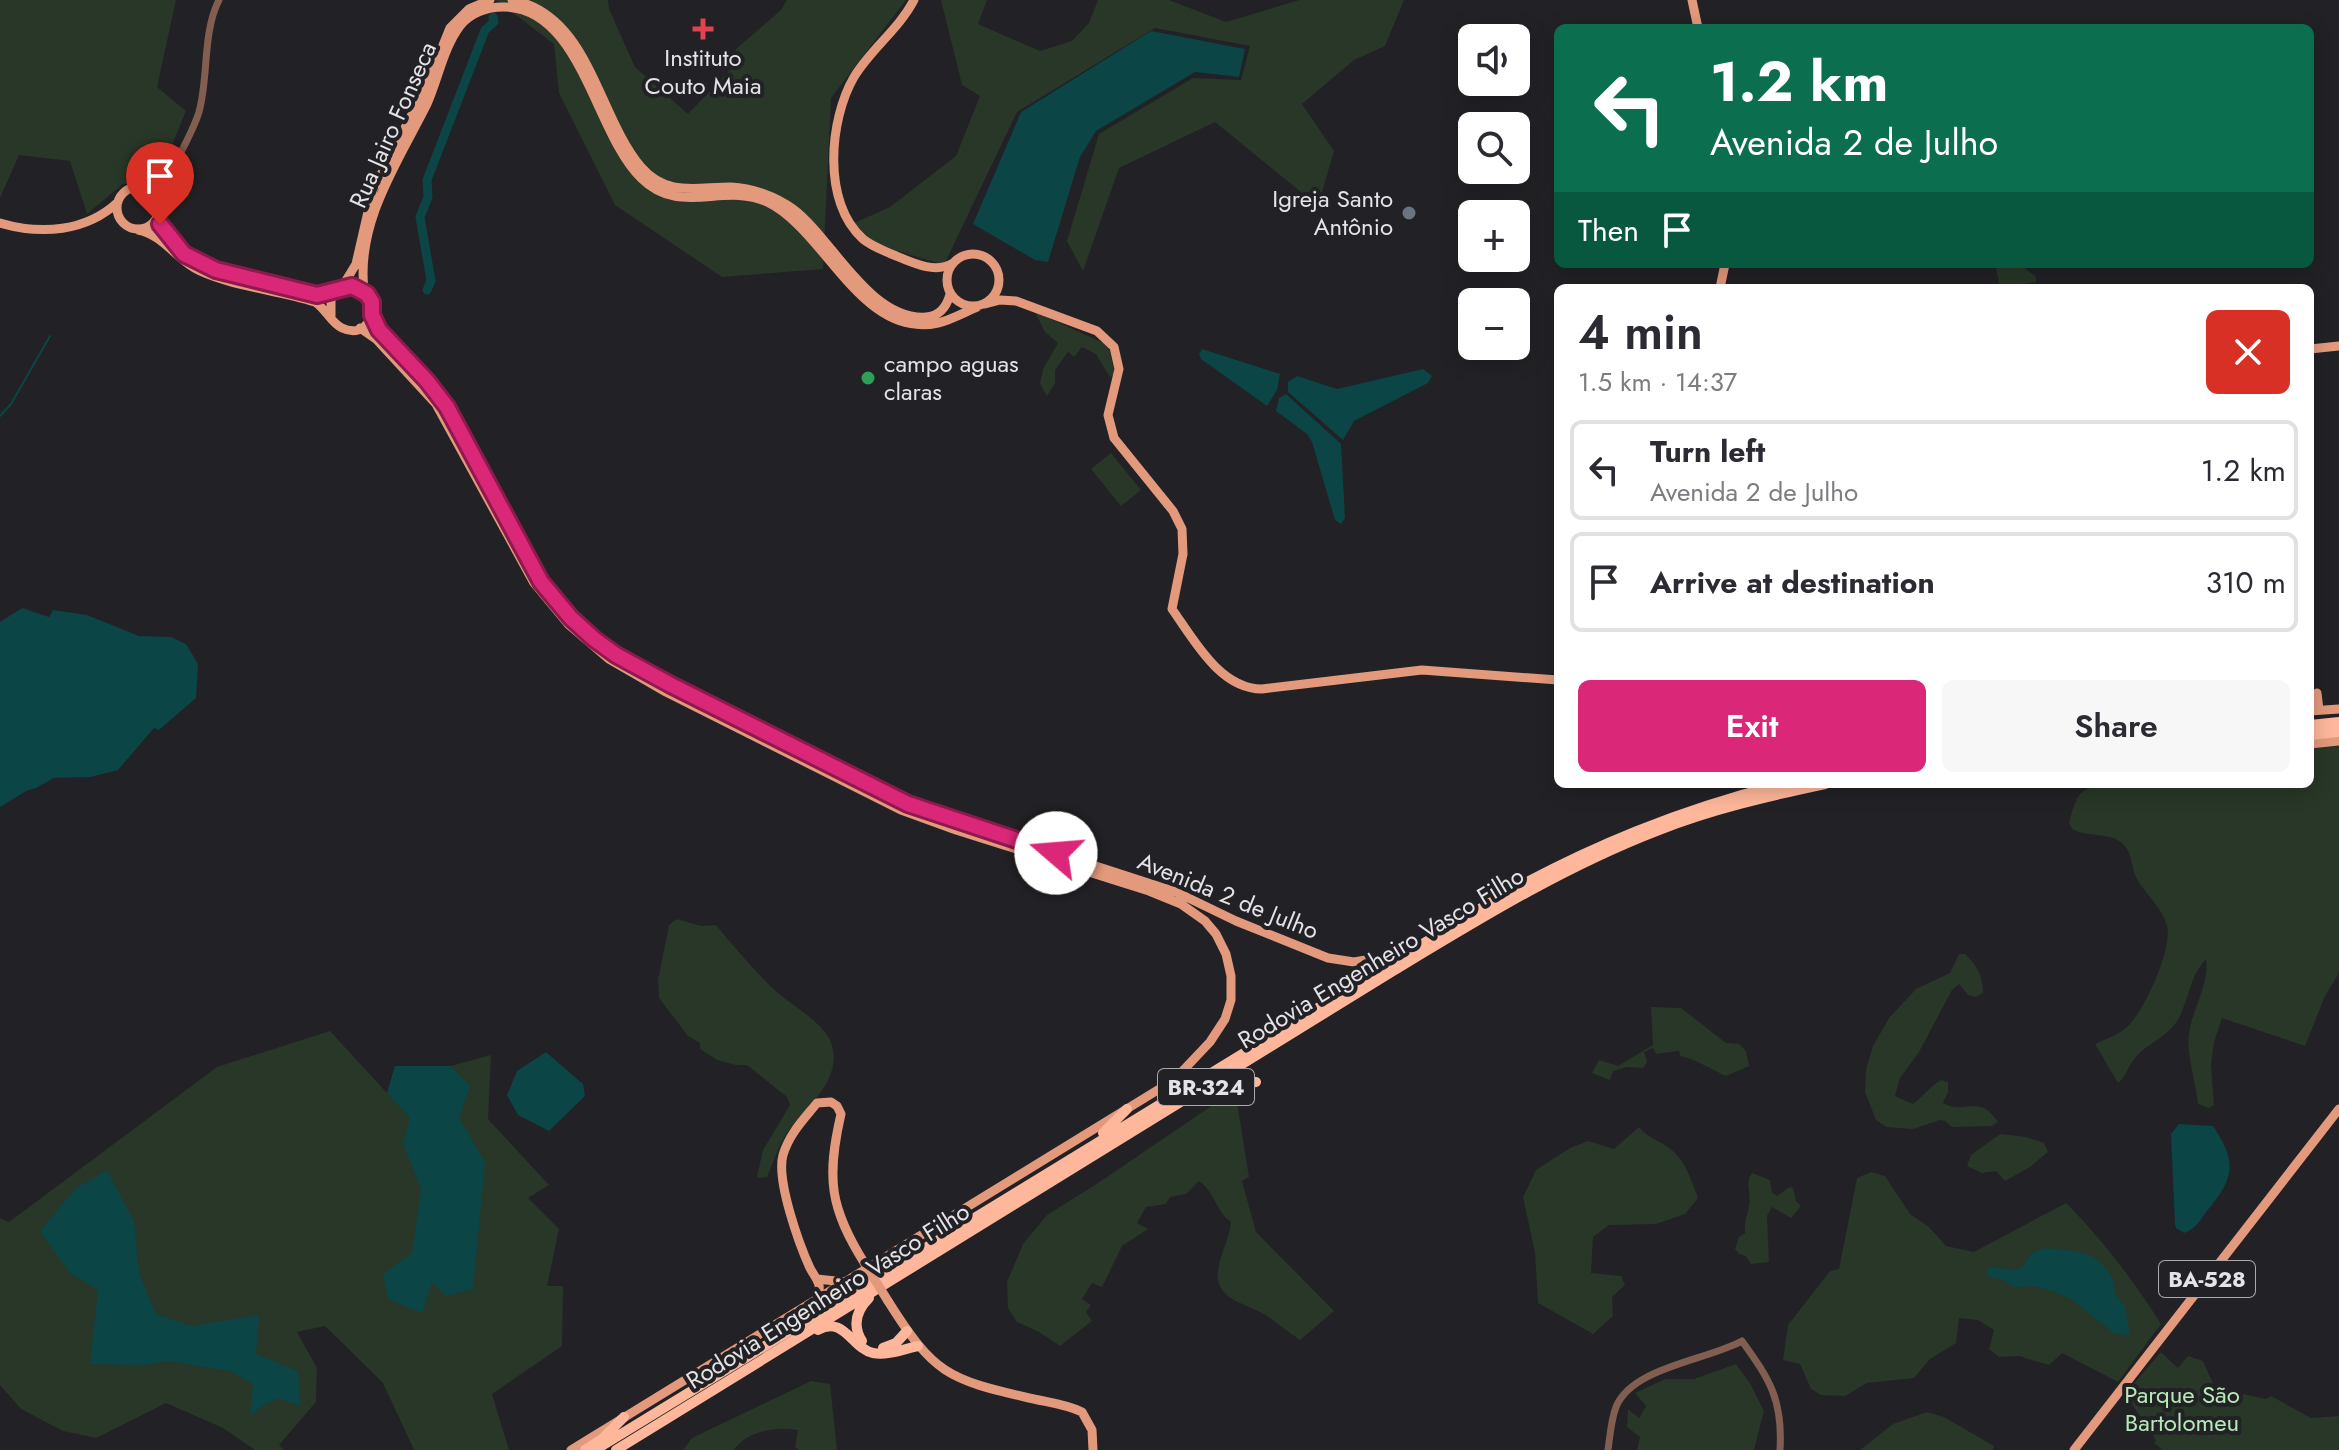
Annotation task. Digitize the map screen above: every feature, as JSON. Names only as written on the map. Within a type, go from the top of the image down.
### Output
[{"type":"highway","points":[[2314,725],[2339,722]]},
{"type":"highway","points":[[2314,735],[2339,732]]},
{"type":"highway","name":"Rodovia Engenheiro Vasco Filho","points":[[595,1450],[1496,899],[1570,859],[1655,822],[1770,788]]},
{"type":"highway","name":"Rodovia Engenheiro Vasco Filho","points":[[616,1450],[1435,945],[1574,867],[1680,822],[1808,788]]},
{"type":"highway","points":[[1383,957],[1400,951],[1482,902],[1496,899]]},
{"type":"highway","points":[[1188,1098],[1224,1085],[1256,1082]]},
{"type":"highway","points":[[1076,1155],[1127,1109]]},
{"type":"highway","points":[[833,1327],[859,1310],[869,1298],[897,1281],[902,1273]]},
{"type":"highway","points":[[859,1310],[857,1332],[869,1347],[889,1347],[907,1331]]},
{"type":"highway","points":[[784,1346],[824,1327],[845,1331],[870,1353],[888,1353],[918,1346]]},
{"type":"highway","points":[[585,1450],[602,1439],[624,1417]]},
{"type":"main road","name":"Rua Jairo Fonseca","points":[[338,290],[356,264],[373,190],[426,87],[450,28],[469,9],[490,0]]},
{"type":"main road","points":[[512,0],[540,10],[562,27],[576,47],[637,162],[655,180],[683,190],[745,189],[780,201],[805,220],[870,294],[906,314],[920,317],[934,315],[946,306],[949,269],[953,263]]},
{"type":"main road","points":[[914,0],[848,88],[837,120],[834,157],[838,198],[854,229],[866,242],[927,267],[941,276],[948,290],[962,304],[1016,301],[1097,331],[1114,347],[1119,369],[1108,415],[1114,438],[1173,511],[1182,529],[1183,554],[1172,609],[1196,643],[1227,677],[1248,688],[1262,689],[1422,670],[1554,680]]},
{"type":"main road","points":[[1692,0],[1697,24]]},
{"type":"main road","name":"Rua Jairo Fonseca","points":[[364,290],[363,266],[381,192],[433,90],[455,34],[465,21],[480,11],[507,7],[536,15],[558,33],[632,168],[657,191],[678,198],[744,196],[771,204],[794,219],[866,299],[904,322],[937,323],[981,305]]},
{"type":"main road","points":[[0,223],[40,232],[96,219],[129,189],[141,187],[153,193],[159,205],[162,229],[177,248],[206,267],[304,293],[324,295],[352,286],[364,290],[372,302],[372,315],[360,328],[339,327],[315,302],[198,270],[176,255],[159,237],[96,219]]},
{"type":"main road","points":[[118,202],[118,215],[125,225]]},
{"type":"main road","points":[[138,230],[150,226],[158,216]]},
{"type":"main road","points":[[927,267],[944,268],[966,255],[980,255],[997,269],[999,283],[995,295],[981,305]]},
{"type":"main road","points":[[999,283],[1016,301]]},
{"type":"main road","points":[[331,316],[329,303],[338,290]]},
{"type":"main road","name":"Avenida 2 de Julho","points":[[372,315],[379,330],[447,407],[521,547],[549,593],[584,630],[616,655],[789,746],[908,804],[1168,889],[1236,921],[1328,958],[1354,962],[1383,957]]},
{"type":"main road","name":"Avenida 2 de Julho","points":[[360,328],[376,339],[436,404],[534,583],[568,624],[609,659],[666,692],[901,810],[1181,904],[1216,934],[1226,954],[1231,976],[1231,1000],[1225,1019],[1203,1051],[1174,1080],[571,1450]]},
{"type":"main road","points":[[2314,349],[2339,346]]},
{"type":"main road","points":[[2317,693],[2314,711],[2339,709]]},
{"type":"main road","points":[[2314,744],[2339,741]]},
{"type":"main road","points":[[815,1302],[819,1292],[817,1279],[810,1268],[790,1211],[781,1165],[791,1136],[817,1103],[822,1101],[831,1102],[840,1109],[832,1158],[834,1196],[842,1223],[918,1346],[939,1366],[961,1380],[1082,1412],[1092,1430],[1093,1450]]},
{"type":"main road","name":"BA-528","points":[[2074,1450],[2339,1109]]},
{"type":"main road","points":[[817,1279],[848,1282]]},
{"type":"street","points":[[159,205],[200,107],[211,26],[219,0]]},
{"type":"street","points":[[141,187],[169,175]]},
{"type":"street","points":[[1608,1450],[1616,1407],[1626,1391],[1650,1376],[1742,1341],[1762,1371],[1777,1402],[1781,1419],[1780,1450]]},
{"type":"green space","points":[[0,0],[176,0],[157,87],[186,111],[157,182],[123,184],[87,214],[70,161],[19,155],[0,198]]},
{"type":"green space","points":[[496,0],[608,0],[609,9],[635,67],[688,114],[732,68],[736,49],[781,10],[787,0],[906,0],[831,98],[823,269],[722,277],[615,205],[559,93],[554,44]]},
{"type":"green space","points":[[941,0],[987,0],[978,24],[1040,51],[1072,41],[1089,23],[1098,0],[1169,0],[1226,22],[1299,0],[1404,0],[1385,46],[1354,60],[1302,104],[1334,151],[1318,206],[1215,122],[1119,168],[1083,271],[1067,241],[1099,134],[1193,78],[1241,80],[1250,46],[1155,28],[1017,112],[944,265],[878,245],[852,224],[890,207],[956,156],[980,96],[962,85]]},
{"type":"green space","points":[[1996,268],[2025,268],[2036,277],[2036,282],[1999,284]]},
{"type":"green space","points":[[1035,312],[1108,345],[1115,374],[1110,377],[1096,354],[1082,347],[1074,357],[1068,352],[1055,370],[1055,383],[1047,396],[1040,384],[1043,369],[1058,343],[1045,332]]},
{"type":"green space","points":[[1111,453],[1141,490],[1121,506],[1091,469]]},
{"type":"green space","points":[[2339,746],[2339,973],[2325,996],[2305,1046],[2222,1018],[2211,1065],[2214,1105],[2209,1108],[2198,1104],[2188,1042],[2207,968],[2206,959],[2196,973],[2179,1018],[2137,1056],[2118,1083],[2095,1044],[2123,1030],[2141,1008],[2156,979],[2166,949],[2167,926],[2137,879],[2124,845],[2113,838],[2072,829],[2069,823],[2079,796],[2090,788],[2314,788],[2314,748]]},
{"type":"green space","points":[[677,919],[701,926],[716,925],[762,977],[813,1020],[830,1041],[834,1053],[833,1067],[826,1084],[789,1131],[767,1177],[757,1176],[763,1150],[790,1105],[787,1097],[747,1065],[717,1060],[700,1049],[700,1043],[688,1036],[659,998],[658,980],[669,925]]},
{"type":"green space","points":[[1959,954],[1965,954],[1976,967],[1983,993],[1975,997],[1968,995],[1959,984],[1952,990],[1919,1052],[1900,1078],[1895,1096],[1913,1104],[1941,1080],[1948,1082],[1943,1103],[1984,1108],[1998,1122],[1992,1126],[1952,1127],[1940,1120],[1913,1129],[1886,1127],[1876,1120],[1865,1092],[1866,1069],[1873,1046],[1889,1018],[1916,989],[1950,973]]},
{"type":"green space","points":[[1651,1007],[1681,1008],[1726,1043],[1739,1044],[1746,1051],[1749,1066],[1726,1076],[1680,1056],[1679,1051],[1656,1054],[1653,1048],[1644,1052],[1647,1062],[1643,1068],[1627,1067],[1613,1071],[1610,1080],[1592,1073],[1599,1060],[1618,1066],[1653,1045]]},
{"type":"green space","points":[[330,1031],[387,1093],[395,1066],[451,1066],[491,1055],[488,1119],[549,1185],[528,1198],[559,1229],[547,1286],[563,1286],[562,1346],[492,1394],[509,1450],[414,1450],[383,1383],[325,1326],[297,1332],[317,1368],[316,1402],[279,1445],[284,1450],[255,1450],[223,1428],[166,1403],[96,1438],[63,1431],[21,1409],[0,1385],[0,1218],[9,1222],[217,1067]]},
{"type":"green space","points":[[1235,1090],[1249,1177],[1242,1181],[1256,1232],[1334,1311],[1300,1340],[1269,1317],[1225,1293],[1220,1287],[1218,1271],[1231,1222],[1199,1181],[1186,1194],[1170,1197],[1166,1204],[1146,1207],[1137,1223],[1148,1229],[1122,1246],[1102,1287],[1092,1283],[1082,1299],[1091,1305],[1086,1312],[1092,1321],[1060,1346],[1017,1322],[1008,1308],[1007,1282],[1023,1244],[1047,1215]]},
{"type":"green space","points":[[1639,1127],[1679,1158],[1698,1198],[1685,1214],[1656,1224],[1609,1225],[1593,1237],[1591,1273],[1621,1276],[1625,1285],[1612,1297],[1613,1316],[1593,1334],[1538,1303],[1535,1253],[1523,1197],[1536,1170],[1570,1148],[1588,1141],[1614,1149]]},
{"type":"green space","points":[[2000,1134],[2044,1143],[2048,1152],[2005,1181],[1996,1171],[1982,1173],[1967,1166],[1971,1155]]},
{"type":"green space","points":[[1871,1172],[1885,1176],[1910,1214],[1929,1227],[1946,1246],[1974,1252],[2066,1203],[2117,1261],[2161,1324],[2118,1382],[2062,1353],[2049,1365],[2019,1356],[1999,1357],[1989,1349],[1994,1330],[1978,1320],[1959,1318],[1956,1343],[1930,1359],[1914,1378],[1867,1383],[1845,1396],[1821,1395],[1811,1389],[1800,1364],[1783,1360],[1788,1325],[1830,1271],[1839,1269],[1857,1178]]},
{"type":"green space","points":[[1752,1173],[1770,1180],[1772,1192],[1777,1196],[1793,1188],[1796,1201],[1801,1206],[1791,1218],[1772,1207],[1767,1216],[1769,1262],[1751,1264],[1746,1256],[1735,1249],[1739,1237],[1745,1233]]},
{"type":"green space","name":"Parque São Bartolomeu","points":[[2161,1352],[2178,1368],[2188,1356],[2203,1361],[2215,1388],[2266,1399],[2271,1396],[2311,1418],[2339,1416],[2339,1450],[2163,1450],[2154,1443],[2156,1440],[2125,1394]]},
{"type":"green space","points":[[1736,1364],[1764,1411],[1754,1450],[1637,1450],[1640,1437],[1627,1427],[1628,1409],[1639,1418],[1646,1406],[1635,1393],[1665,1379],[1694,1379]]},
{"type":"green space","points":[[811,1381],[830,1384],[837,1450],[799,1450],[795,1447],[798,1430],[780,1429],[754,1434],[734,1450],[683,1450],[692,1438]]},
{"type":"green space","points":[[1927,1412],[1944,1417],[1994,1446],[1993,1450],[1860,1450],[1893,1424]]},
{"type":"water","points":[[1151,31],[1245,49],[1239,77],[1195,72],[1096,131],[1080,157],[1048,262],[1035,260],[973,224],[1021,112]]},
{"type":"water","points":[[1202,349],[1280,374],[1277,390],[1267,406],[1201,359],[1199,354]]},
{"type":"water","points":[[1423,369],[1432,376],[1428,383],[1354,421],[1343,440],[1288,392],[1288,382],[1297,376],[1337,389]]},
{"type":"water","points":[[1286,394],[1341,444],[1345,518],[1341,524],[1335,520],[1312,442],[1307,434],[1276,411],[1279,398]]},
{"type":"water","points":[[22,608],[49,617],[53,610],[87,615],[139,636],[171,637],[186,644],[198,664],[196,698],[159,730],[154,728],[118,770],[90,777],[54,778],[0,807],[0,622]]},
{"type":"water","points":[[546,1052],[583,1084],[585,1096],[549,1131],[518,1115],[507,1095],[517,1071]]},
{"type":"water","points":[[395,1066],[451,1066],[470,1086],[459,1118],[485,1162],[473,1289],[446,1296],[432,1282],[422,1313],[388,1299],[383,1274],[412,1253],[421,1189],[403,1143],[410,1118],[387,1093]]},
{"type":"water","points":[[2179,1124],[2213,1126],[2226,1150],[2230,1170],[2216,1199],[2197,1224],[2184,1233],[2175,1225],[2171,1134]]},
{"type":"water","points":[[107,1170],[134,1221],[139,1274],[156,1314],[192,1326],[259,1315],[256,1354],[298,1371],[300,1406],[278,1398],[250,1416],[253,1384],[230,1371],[168,1361],[145,1365],[90,1364],[98,1290],[70,1273],[40,1231],[76,1188]]},
{"type":"water","points":[[2046,1248],[2086,1254],[2105,1267],[2114,1282],[2114,1293],[2125,1306],[2130,1335],[2115,1334],[2071,1299],[2033,1286],[2015,1287],[1987,1276],[1985,1272],[1991,1267],[2016,1270],[2025,1265],[2032,1254]]},
{"type":"waterway","points":[[427,290],[431,281],[420,217],[428,197],[427,180],[485,30],[494,22],[493,17]]},
{"type":"waterway","points":[[0,416],[11,404],[50,336]]},
{"type":"place","name":"Instituto Couto Maia","points":[[703,29]]},
{"type":"place","name":"Igreja Santo Antônio","points":[[1409,213]]},
{"type":"place","name":"campo aguas claras","points":[[868,378]]},
{"type":"route","points":[[160,224],[184,254],[216,270],[317,295],[352,286],[364,290],[372,302],[372,315],[379,330],[435,390],[455,421],[541,582],[571,618],[616,655],[908,804],[1056,853]]}]
